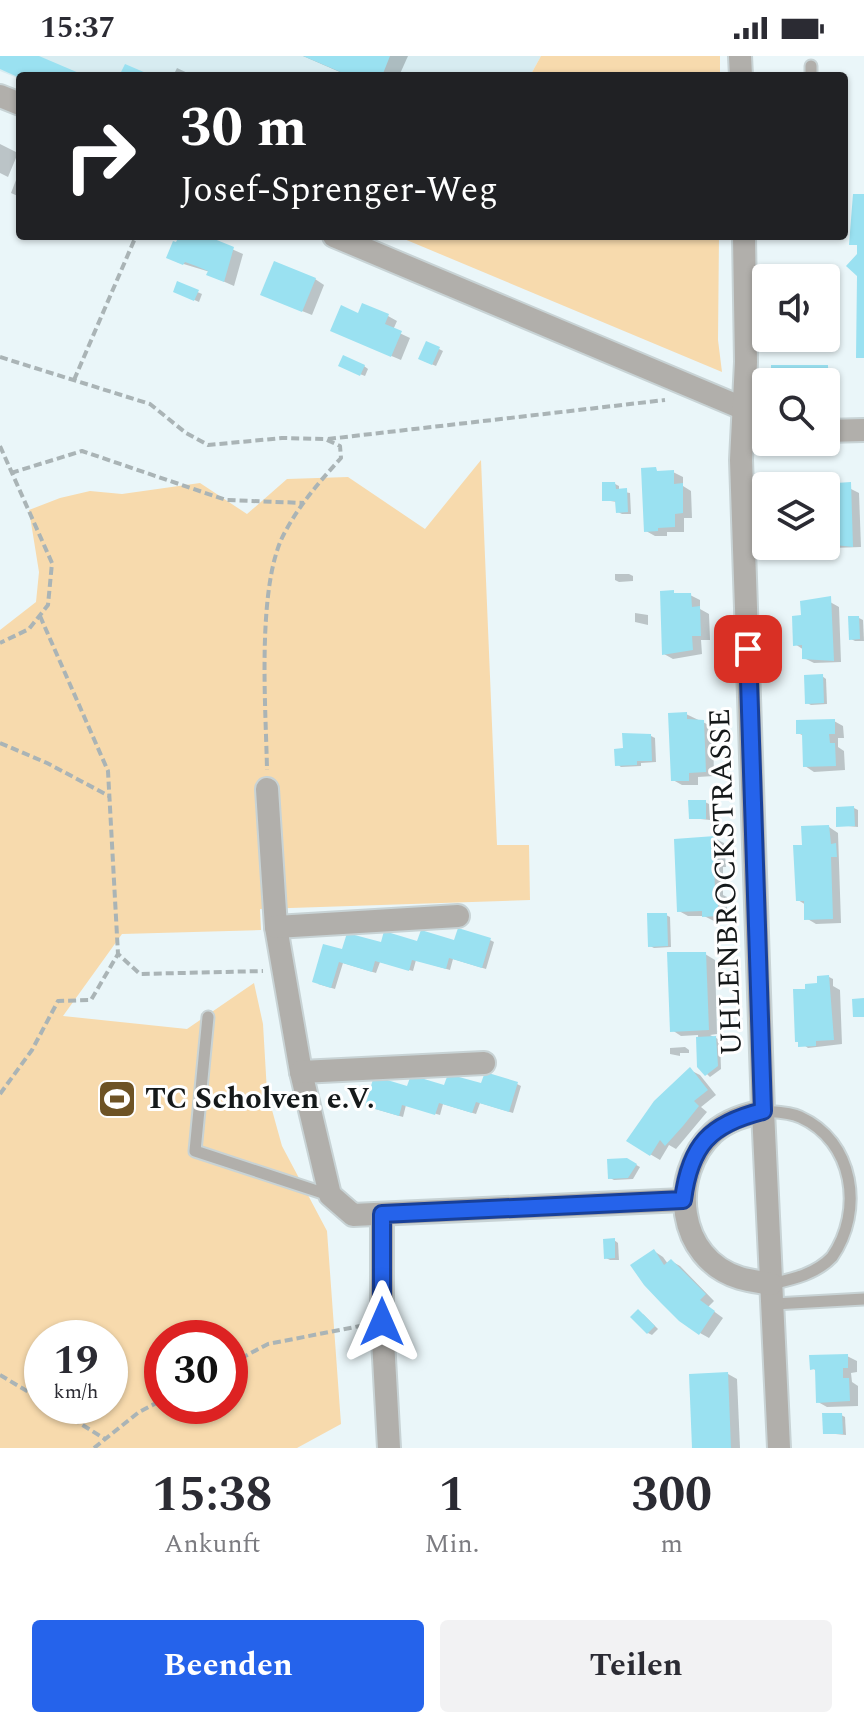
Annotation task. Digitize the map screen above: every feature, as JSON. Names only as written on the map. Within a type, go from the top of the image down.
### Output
[{"type":"street","points":[[343,240],[752,413]]},
{"type":"street","name":"UHLENBROCKSTRASSE","points":[[744,240],[752,368]]},
{"type":"street","name":"UHLENBROCKSTRASSE","points":[[752,424],[741,460],[763,1111],[779,1448]]},
{"type":"street","points":[[840,431],[864,430]]},
{"type":"street","points":[[267,789],[276,927],[301,1072],[330,1195],[353,1215],[683,1200]]},
{"type":"street","points":[[276,927],[458,916]]},
{"type":"street","points":[[301,1072],[484,1063]]},
{"type":"street","points":[[763,1111],[738,1117],[715,1130],[698,1150],[687,1174],[683,1200],[691,1232],[710,1260],[772,1294]]},
{"type":"street","points":[[382,1214],[382,1322],[389,1448]]},
{"type":"lane","points":[[208,1017],[195,1151],[330,1195]]},
{"type":"lane","points":[[763,1111],[798,1115],[827,1133],[848,1160],[856,1194],[851,1227],[832,1257],[772,1294]]},
{"type":"lane","points":[[772,1294],[864,1299]]},
{"type":"path","points":[[74,380],[134,240]]},
{"type":"path","points":[[0,357],[150,404],[186,433],[208,445],[282,438],[325,439],[669,400],[687,386]]},
{"type":"path","points":[[267,789],[265,647],[270,578],[283,534],[341,458],[340,446],[325,439]]},
{"type":"path","points":[[0,446],[52,563],[48,605],[29,629],[0,643]]},
{"type":"path","points":[[11,473],[82,451],[226,500],[304,503]]},
{"type":"path","points":[[0,1094],[32,1050],[58,1001],[91,1000],[118,954],[108,771],[40,616]]},
{"type":"path","points":[[0,743],[47,763],[109,796]]},
{"type":"path","points":[[118,954],[140,974],[273,971]]},
{"type":"path","points":[[248,1355],[268,1344],[382,1322]]},
{"type":"path","points":[[0,1375],[24,1389]]},
{"type":"path","points":[[94,1448],[144,1409]]},
{"type":"path","points":[[81,1424],[105,1439]]},
{"type":"shaded area","points":[[0,56],[541,56],[532,72],[16,72],[16,77],[0,71]]},
{"type":"shaded area","points":[[541,56],[720,56],[720,72],[532,72]]},
{"type":"shaded area","points":[[407,240],[719,240],[718,340],[722,372]]},
{"type":"shaded area","points":[[481,460],[497,845],[529,845],[530,900],[260,909],[261,930],[122,934],[63,1016],[187,1029],[254,983],[263,1024],[267,1092],[282,1146],[327,1231],[341,1424],[297,1448],[0,1448],[0,630],[36,602],[39,572],[29,510],[90,491],[122,494],[200,483],[247,514],[287,479],[348,477],[425,529]]},
{"type":"building","points":[[0,56],[39,56],[77,72],[16,72],[16,76],[0,69]]},
{"type":"building","points":[[303,56],[390,56],[384,72],[341,72]]},
{"type":"building","points":[[125,64],[144,72],[121,72]]},
{"type":"building","points":[[853,194],[864,194],[864,358],[856,358],[857,276],[846,266],[857,254],[857,245],[849,245]]},
{"type":"building","points":[[217,240],[234,247],[224,282],[206,275],[208,271],[196,266],[166,258],[173,241]]},
{"type":"building","points":[[274,261],[316,278],[302,312],[260,295]]},
{"type":"building","points":[[177,281],[199,290],[194,301],[173,292]]},
{"type":"building","points":[[362,303],[389,314],[385,324],[402,331],[391,357],[330,331],[341,305],[358,313]]},
{"type":"building","points":[[426,341],[440,347],[432,365],[418,359]]},
{"type":"building","points":[[343,355],[365,365],[360,376],[338,366]]},
{"type":"building","points":[[771,365],[828,365],[828,368],[771,368]]},
{"type":"building","points":[[656,467],[657,471],[674,470],[674,484],[683,483],[683,513],[675,514],[675,527],[644,532],[641,468]]},
{"type":"building","points":[[602,482],[615,482],[616,489],[627,488],[628,512],[616,513],[615,501],[602,501]]},
{"type":"building","points":[[851,482],[853,547],[840,546],[840,483]]},
{"type":"building","points":[[674,590],[674,593],[691,593],[692,607],[700,606],[701,636],[692,636],[693,650],[662,655],[660,591]]},
{"type":"building","points":[[831,596],[834,661],[802,659],[802,645],[793,646],[792,616],[801,615],[800,601]]},
{"type":"building","points":[[848,616],[859,616],[860,639],[849,640]]},
{"type":"building","points":[[823,674],[824,703],[805,704],[804,675]]},
{"type":"building","points":[[687,712],[687,719],[704,720],[706,772],[689,773],[689,781],[671,781],[668,713]]},
{"type":"building","points":[[835,719],[835,734],[829,734],[830,743],[835,743],[836,766],[803,767],[802,734],[796,734],[796,720]]},
{"type":"building","points":[[622,733],[651,734],[652,761],[615,766],[614,749],[623,748]]},
{"type":"building","points":[[688,800],[706,800],[706,819],[689,819]]},
{"type":"building","points":[[854,806],[855,826],[836,827],[836,807]]},
{"type":"building","points":[[829,825],[831,844],[836,843],[837,857],[831,857],[833,919],[804,920],[804,901],[796,901],[793,845],[802,845],[801,826]]},
{"type":"building","points":[[715,836],[718,916],[702,917],[702,911],[677,912],[674,839]]},
{"type":"building","points":[[647,913],[667,913],[668,946],[648,947]]},
{"type":"building","points":[[458,928],[491,938],[482,968],[449,958],[446,969],[412,960],[409,971],[375,961],[372,972],[339,962],[331,988],[312,982],[323,944],[342,949],[347,933],[381,942],[384,931],[417,941],[421,930],[454,940]]},
{"type":"building","points":[[667,952],[706,952],[709,1030],[670,1032]]},
{"type":"building","points":[[829,975],[834,1040],[816,1041],[816,1046],[798,1047],[798,1042],[795,1042],[793,989],[805,989],[805,984],[817,983],[817,976]]},
{"type":"building","points":[[864,998],[864,1017],[853,1017],[852,999]]},
{"type":"building","points":[[716,1036],[718,1066],[705,1076],[697,1067],[696,1037]]},
{"type":"building","points":[[690,1067],[708,1090],[694,1101],[699,1106],[683,1126],[665,1146],[660,1140],[650,1156],[626,1141],[654,1101]]},
{"type":"building","points":[[485,1072],[518,1082],[509,1112],[476,1102],[472,1113],[439,1103],[435,1115],[402,1105],[399,1116],[365,1106],[374,1076],[407,1086],[411,1075],[444,1085],[448,1074],[481,1083]]},
{"type":"building","points":[[627,1158],[637,1164],[628,1178],[608,1179],[607,1159]]},
{"type":"building","points":[[615,1238],[615,1258],[604,1259],[603,1239]]},
{"type":"building","points":[[654,1249],[664,1265],[671,1259],[706,1294],[700,1300],[715,1311],[699,1335],[661,1303],[630,1265]]},
{"type":"building","points":[[638,1309],[655,1326],[647,1334],[630,1317]]},
{"type":"building","points":[[848,1354],[848,1368],[843,1368],[843,1378],[849,1378],[850,1401],[816,1403],[815,1369],[810,1370],[809,1355]]},
{"type":"building","points":[[728,1372],[731,1448],[692,1448],[689,1374]]},
{"type":"building","points":[[822,1413],[842,1413],[843,1434],[823,1434]]},
{"type":"place","name":"TC Scholven e.V.","points":[[117,1099]]},
{"type":"route","points":[[382,1322],[382,1214],[683,1200],[687,1174],[698,1150],[715,1130],[738,1117],[763,1111],[748,649]]}]
